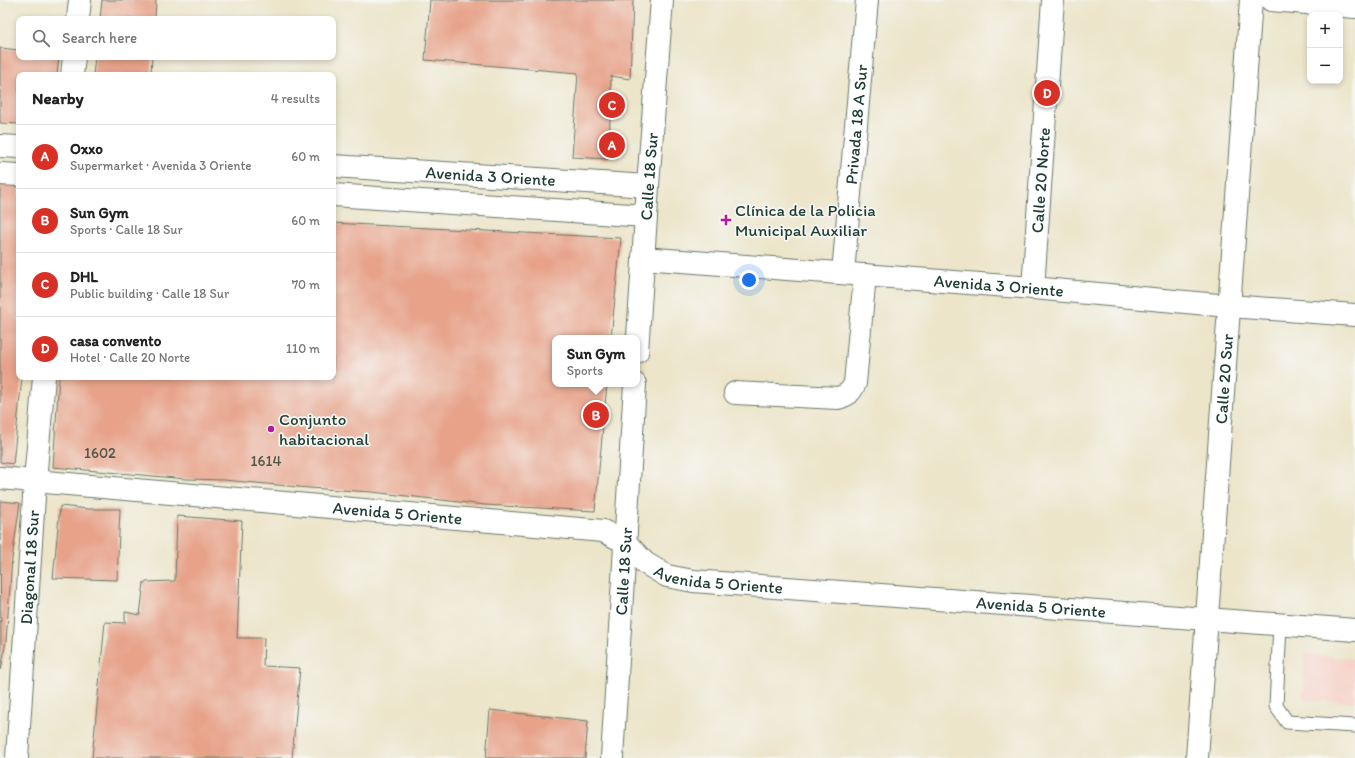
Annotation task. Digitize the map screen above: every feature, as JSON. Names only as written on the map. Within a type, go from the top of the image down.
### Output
[{"type":"street","points":[[78,16],[80,0]]},
{"type":"street","name":"Calle 18 Sur","points":[[638,335],[662,0]]},
{"type":"street","name":"Privada 18 A Sur","points":[[843,273],[867,0]]},
{"type":"street","name":"Calle 20 Norte","points":[[1033,288],[1053,0]]},
{"type":"street","name":"Calle 20 Sur","points":[[1197,758],[1251,0]]},
{"type":"street","points":[[1272,0],[1355,7]]},
{"type":"street","points":[[72,72],[74,60]]},
{"type":"street","points":[[0,146],[16,147]]},
{"type":"street","name":"Avenida 3 Oriente","points":[[336,166],[648,186]]},
{"type":"street","points":[[382,198],[386,170]]},
{"type":"street","points":[[0,174],[16,174]]},
{"type":"street","name":"Avenida 3 Oriente","points":[[336,195],[646,216]]},
{"type":"street","name":"Avenida 3 Oriente","points":[[643,258],[1033,288],[1229,306],[1355,315]]},
{"type":"street","points":[[735,393],[838,398],[846,396],[852,391],[855,383],[865,275]]},
{"type":"street","name":"Diagonal 18 Sur","points":[[18,758],[35,481],[44,380]]},
{"type":"street","name":"Calle 18 Sur","points":[[612,758],[635,387]]},
{"type":"street","name":"Avenida 5 Oriente","points":[[0,478],[603,531],[625,542],[645,563],[667,576],[693,581],[1355,630]]},
{"type":"lane","points":[[1280,625],[1276,706],[1287,722],[1355,726]]},
{"type":"shaded area","points":[[1304,654],[1355,659],[1355,702],[1303,700]]},
{"type":"building","points":[[102,0],[156,0],[155,16],[100,16]]},
{"type":"building","points":[[430,0],[633,0],[630,79],[611,76],[609,159],[572,157],[578,73],[425,60]]},
{"type":"building","points":[[0,48],[16,50],[16,60],[59,60],[57,72],[16,72],[16,124],[0,123]]},
{"type":"building","points":[[95,60],[152,60],[151,72],[93,72]]},
{"type":"building","points":[[0,182],[16,183],[16,380],[22,380],[13,464],[0,462]]},
{"type":"building","points":[[336,223],[621,238],[611,335],[552,335],[552,387],[607,387],[595,511],[485,505],[372,492],[224,480],[186,479],[53,467],[59,380],[336,380]]},
{"type":"building","points":[[0,501],[20,503],[12,559],[6,641],[1,670]]},
{"type":"building","points":[[60,506],[88,509],[120,509],[117,580],[53,578]]},
{"type":"building","points":[[177,516],[242,521],[237,638],[264,638],[263,666],[300,668],[292,758],[92,758],[105,622],[125,623],[125,612],[140,615],[144,582],[175,581]]},
{"type":"building","points":[[490,710],[588,721],[585,758],[486,758]]},
{"type":"place","name":"casa convento","points":[[1047,93]]},
{"type":"place","name":"DHL","points":[[612,105]]},
{"type":"place","name":"Oxxo","points":[[612,145]]},
{"type":"place","name":"Clínica de la Policia Municipal Auxiliar","points":[[726,220]]},
{"type":"place","name":"Sun Gym","points":[[596,415]]},
{"type":"place","name":"Conjunto habitacional","points":[[271,429]]}]
